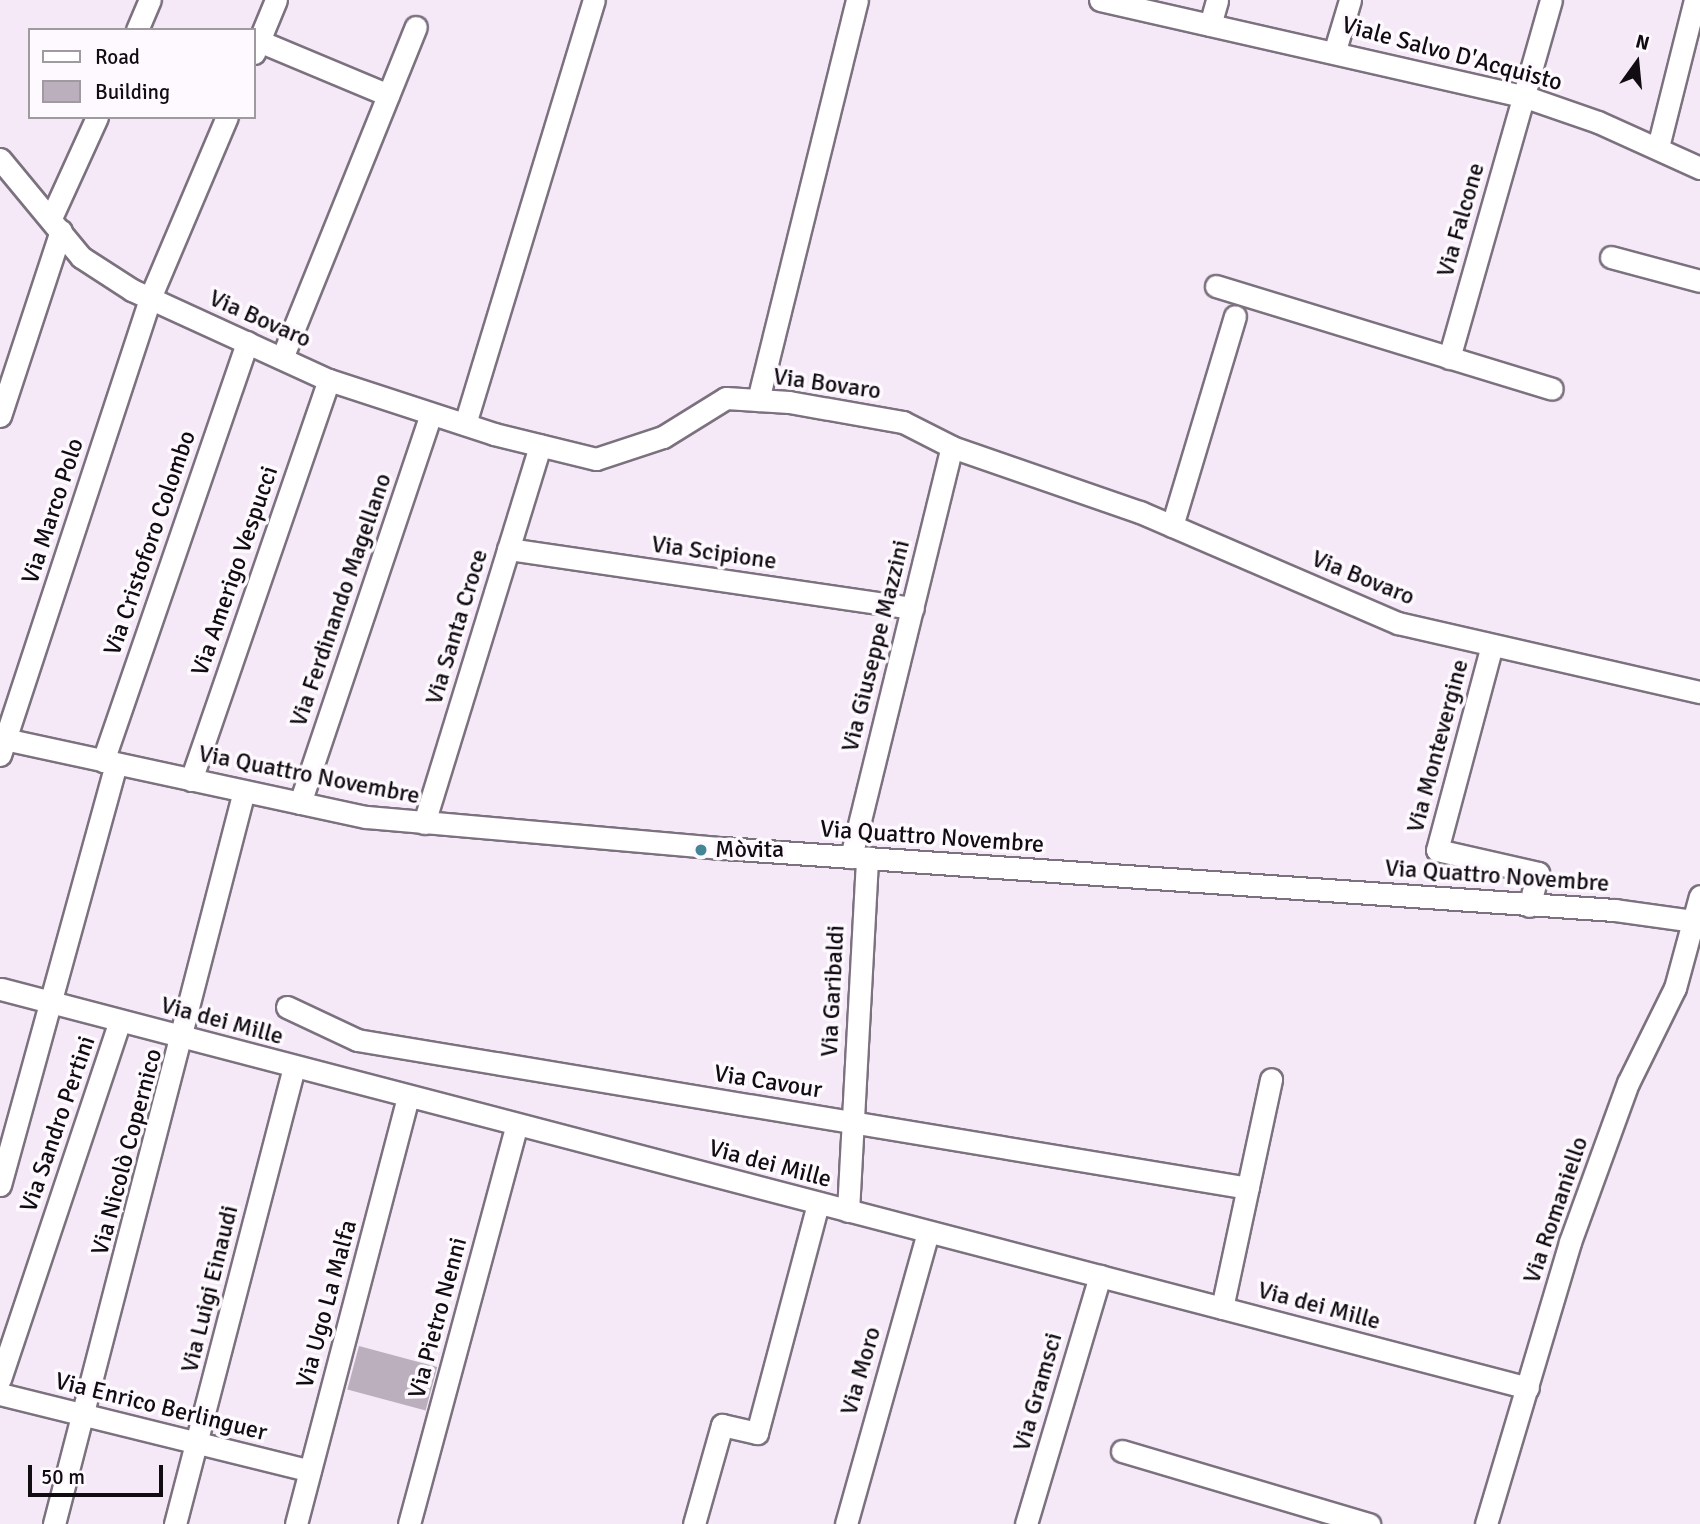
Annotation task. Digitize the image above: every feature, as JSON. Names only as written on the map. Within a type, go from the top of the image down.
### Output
[{"type":"street","points":[[138,28],[150,0]]},
{"type":"street","points":[[276,0],[256,47],[388,95]]},
{"type":"street","points":[[465,425],[594,0]]},
{"type":"street","points":[[758,400],[857,0]]},
{"type":"street","name":"Viale Salvo D'Acquisto","points":[[1100,0],[1335,50],[1524,96],[1658,147],[1700,169]]},
{"type":"street","points":[[1210,25],[1217,0]]},
{"type":"street","points":[[1335,50],[1350,0]]},
{"type":"street","name":"Via Falcone","points":[[1449,358],[1551,0]]},
{"type":"street","points":[[1658,147],[1695,0]]},
{"type":"street","points":[[282,358],[416,27]]},
{"type":"street","points":[[0,416],[56,225],[96,119]]},
{"type":"street","name":"Via Marco Polo","points":[[2,744],[150,298],[226,119]]},
{"type":"street","name":"Via Bovaro","points":[[0,159],[81,257],[150,298],[330,380],[465,425],[596,459],[663,437],[726,398],[758,400],[903,422],[952,447],[1172,526],[1398,623],[1700,692]]},
{"type":"street","points":[[1611,257],[1700,281]]},
{"type":"street","points":[[1216,286],[1552,389]]},
{"type":"street","points":[[1172,526],[1235,316]]},
{"type":"street","name":"Via Cristoforo Colombo","points":[[0,1185],[53,1003],[109,762],[247,342]]},
{"type":"street","name":"Via Amerigo Vespucci","points":[[191,780],[330,380]]},
{"type":"street","name":"Via Ferdinando Magellano","points":[[300,803],[431,414]]},
{"type":"street","name":"Via Santa Croce","points":[[424,823],[540,445]]},
{"type":"street","name":"Via Giuseppe Mazzini","points":[[859,858],[913,608],[952,447]]},
{"type":"street","name":"Via Scipione","points":[[508,549],[913,608]]},
{"type":"street","name":"Via Montevergine","points":[[1492,645],[1437,850],[1538,873],[1529,906]]},
{"type":"street","name":"Via Quattro Novembre","points":[[2,744],[109,762],[300,803],[424,823],[859,858],[1529,906],[1696,921]]},
{"type":"street","name":"Via Nicolò Copernico","points":[[54,1524],[183,1039],[244,791]]},
{"type":"street","name":"Via Garibaldi","points":[[848,1211],[859,858]]},
{"type":"street","name":"Via Romaniello","points":[[1486,1524],[1570,1242],[1628,1083],[1675,988],[1696,921],[1700,896]]},
{"type":"street","name":"Via dei Mille","points":[[1,989],[183,1039],[1528,1388]]},
{"type":"street","name":"Via Cavour","points":[[287,1007],[357,1040],[1248,1188]]},
{"type":"street","name":"Via Sandro Pertini","points":[[2,1368],[120,1021]]},
{"type":"street","name":"Via Luigi Einaudi","points":[[175,1524],[294,1067]]},
{"type":"street","points":[[1222,1308],[1271,1079]]},
{"type":"street","name":"Via Ugo La Malfa","points":[[296,1524],[408,1097]]},
{"type":"street","name":"Via Pietro Nenni","points":[[409,1524],[517,1125]]},
{"type":"street","points":[[694,1524],[722,1425],[757,1433],[818,1203]]},
{"type":"street","name":"Via Moro","points":[[846,1524],[928,1232]]},
{"type":"street","name":"Via Gramsci","points":[[1026,1524],[1100,1276]]},
{"type":"street","name":"Via Enrico Berlinguer","points":[[0,1394],[310,1471]]},
{"type":"street","points":[[1122,1451],[1368,1524]]},
{"type":"building","points":[[359,1346],[437,1367],[426,1410],[347,1389]]},
{"type":"place","name":"Mòvita","points":[[701,850]]}]
